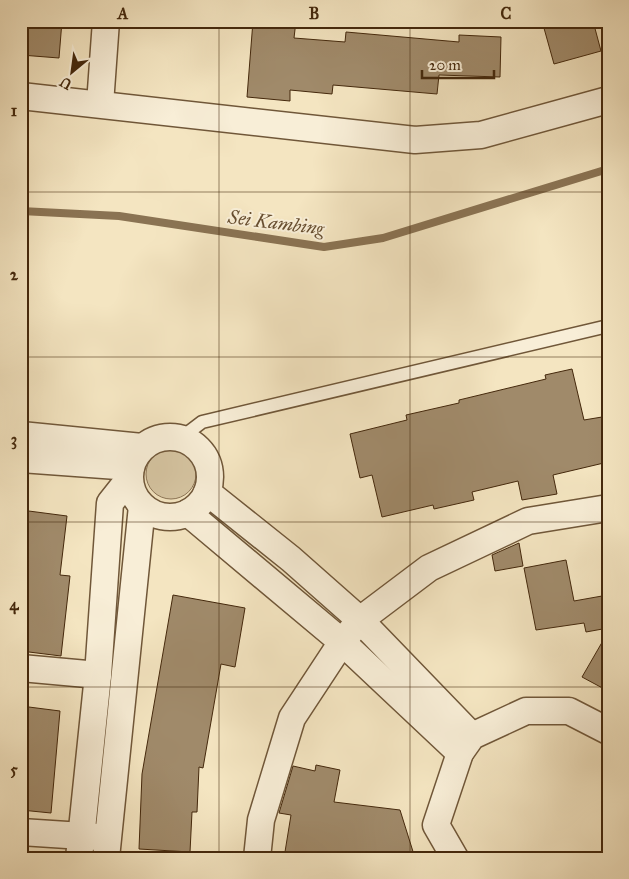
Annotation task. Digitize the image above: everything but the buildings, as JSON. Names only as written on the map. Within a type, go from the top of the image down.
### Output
[{"type":"street","points":[[100,104],[106,21]]},
{"type":"street","points":[[21,96],[416,140],[481,135],[608,100]]},
{"type":"street","points":[[21,436],[134,464]]},
{"type":"street","points":[[81,847],[98,676],[110,503],[134,464],[160,437],[181,438],[200,450],[210,470],[207,492],[200,504],[188,513],[177,516],[164,516],[152,513],[142,506],[133,494],[134,464]]},
{"type":"street","points":[[21,459],[134,464]]},
{"type":"street","points":[[207,492],[292,559],[360,620],[466,745]]},
{"type":"street","points":[[21,832],[81,847],[107,848],[142,506]]},
{"type":"street","points":[[257,858],[260,820],[292,718],[342,642],[360,620],[429,568],[528,521],[608,508]]},
{"type":"street","points":[[188,513],[466,745]]},
{"type":"street","points":[[21,668],[98,676]]},
{"type":"street","points":[[455,858],[436,825],[466,745],[526,710],[569,711],[608,731]]},
{"type":"lane","points":[[181,438],[202,422],[608,326]]},
{"type":"shaded area","points":[[171,449],[189,456],[196,474],[189,492],[171,499],[153,492],[146,474],[153,456]]},
{"type":"waterway","name":"Sei Kambing","points":[[21,211],[119,216],[324,247],[383,238],[608,169]]}]
